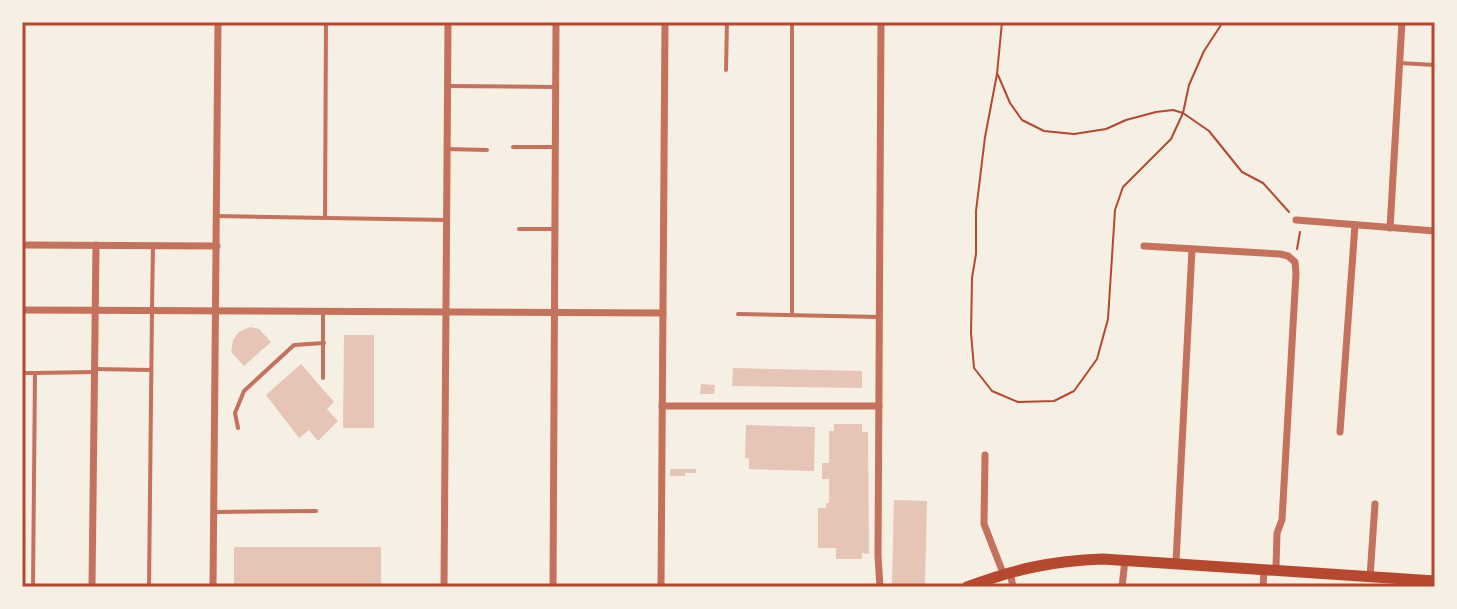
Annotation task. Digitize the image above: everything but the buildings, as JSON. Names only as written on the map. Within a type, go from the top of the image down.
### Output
[{"type":"main road","points":[[967,587],[1007,573],[1064,561],[1125,560],[1370,577],[1402,583],[1435,581]]},
{"type":"street","points":[[213,587],[218,22]]},
{"type":"street","points":[[444,587],[448,22]]},
{"type":"street","points":[[553,587],[556,22]]},
{"type":"street","points":[[661,587],[665,22]]},
{"type":"street","points":[[880,587],[881,22]]},
{"type":"street","points":[[1390,228],[1402,22]]},
{"type":"street","points":[[1299,220],[1435,231]]},
{"type":"street","points":[[1340,432],[1355,225]]},
{"type":"street","points":[[22,245],[217,246]]},
{"type":"street","points":[[92,587],[96,245]]},
{"type":"street","points":[[1144,246],[1280,254],[1295,262],[1282,520],[1263,587]]},
{"type":"street","points":[[1176,562],[1192,249]]},
{"type":"street","points":[[22,310],[663,313]]},
{"type":"street","points":[[662,406],[879,406]]},
{"type":"street","points":[[985,455],[984,524],[1013,587]]},
{"type":"street","points":[[1370,577],[1375,504]]},
{"type":"street","points":[[1122,587],[1125,560]]},
{"type":"lane","points":[[325,218],[326,22]]},
{"type":"lane","points":[[726,70],[727,22]]},
{"type":"lane","points":[[792,22],[792,315]]},
{"type":"lane","points":[[1399,63],[1435,65]]},
{"type":"lane","points":[[448,86],[555,87]]},
{"type":"lane","points":[[513,147],[555,147]]},
{"type":"lane","points":[[447,149],[487,150]]},
{"type":"lane","points":[[216,216],[447,220]]},
{"type":"lane","points":[[519,229],[554,229]]},
{"type":"lane","points":[[149,587],[153,245]]},
{"type":"lane","points":[[323,311],[323,378]]},
{"type":"lane","points":[[738,314],[880,317]]},
{"type":"lane","points":[[238,428],[235,413],[244,391],[294,345],[324,343]]},
{"type":"lane","points":[[22,373],[151,370]]},
{"type":"lane","points":[[33,587],[35,373]]},
{"type":"lane","points":[[214,512],[316,511]]},
{"type":"path","points":[[1002,22],[976,211],[971,333],[974,368],[992,391],[1018,402],[1054,401],[1074,391],[1097,359],[1108,319],[1115,210],[1123,187],[1171,139],[1204,51],[1223,22]]},
{"type":"path","points":[[997,74],[1010,103],[1022,120],[1044,131],[1074,134],[1106,129],[1156,112],[1173,110],[1183,113],[1209,131],[1242,172],[1263,183],[1299,220],[1295,262]]}]
